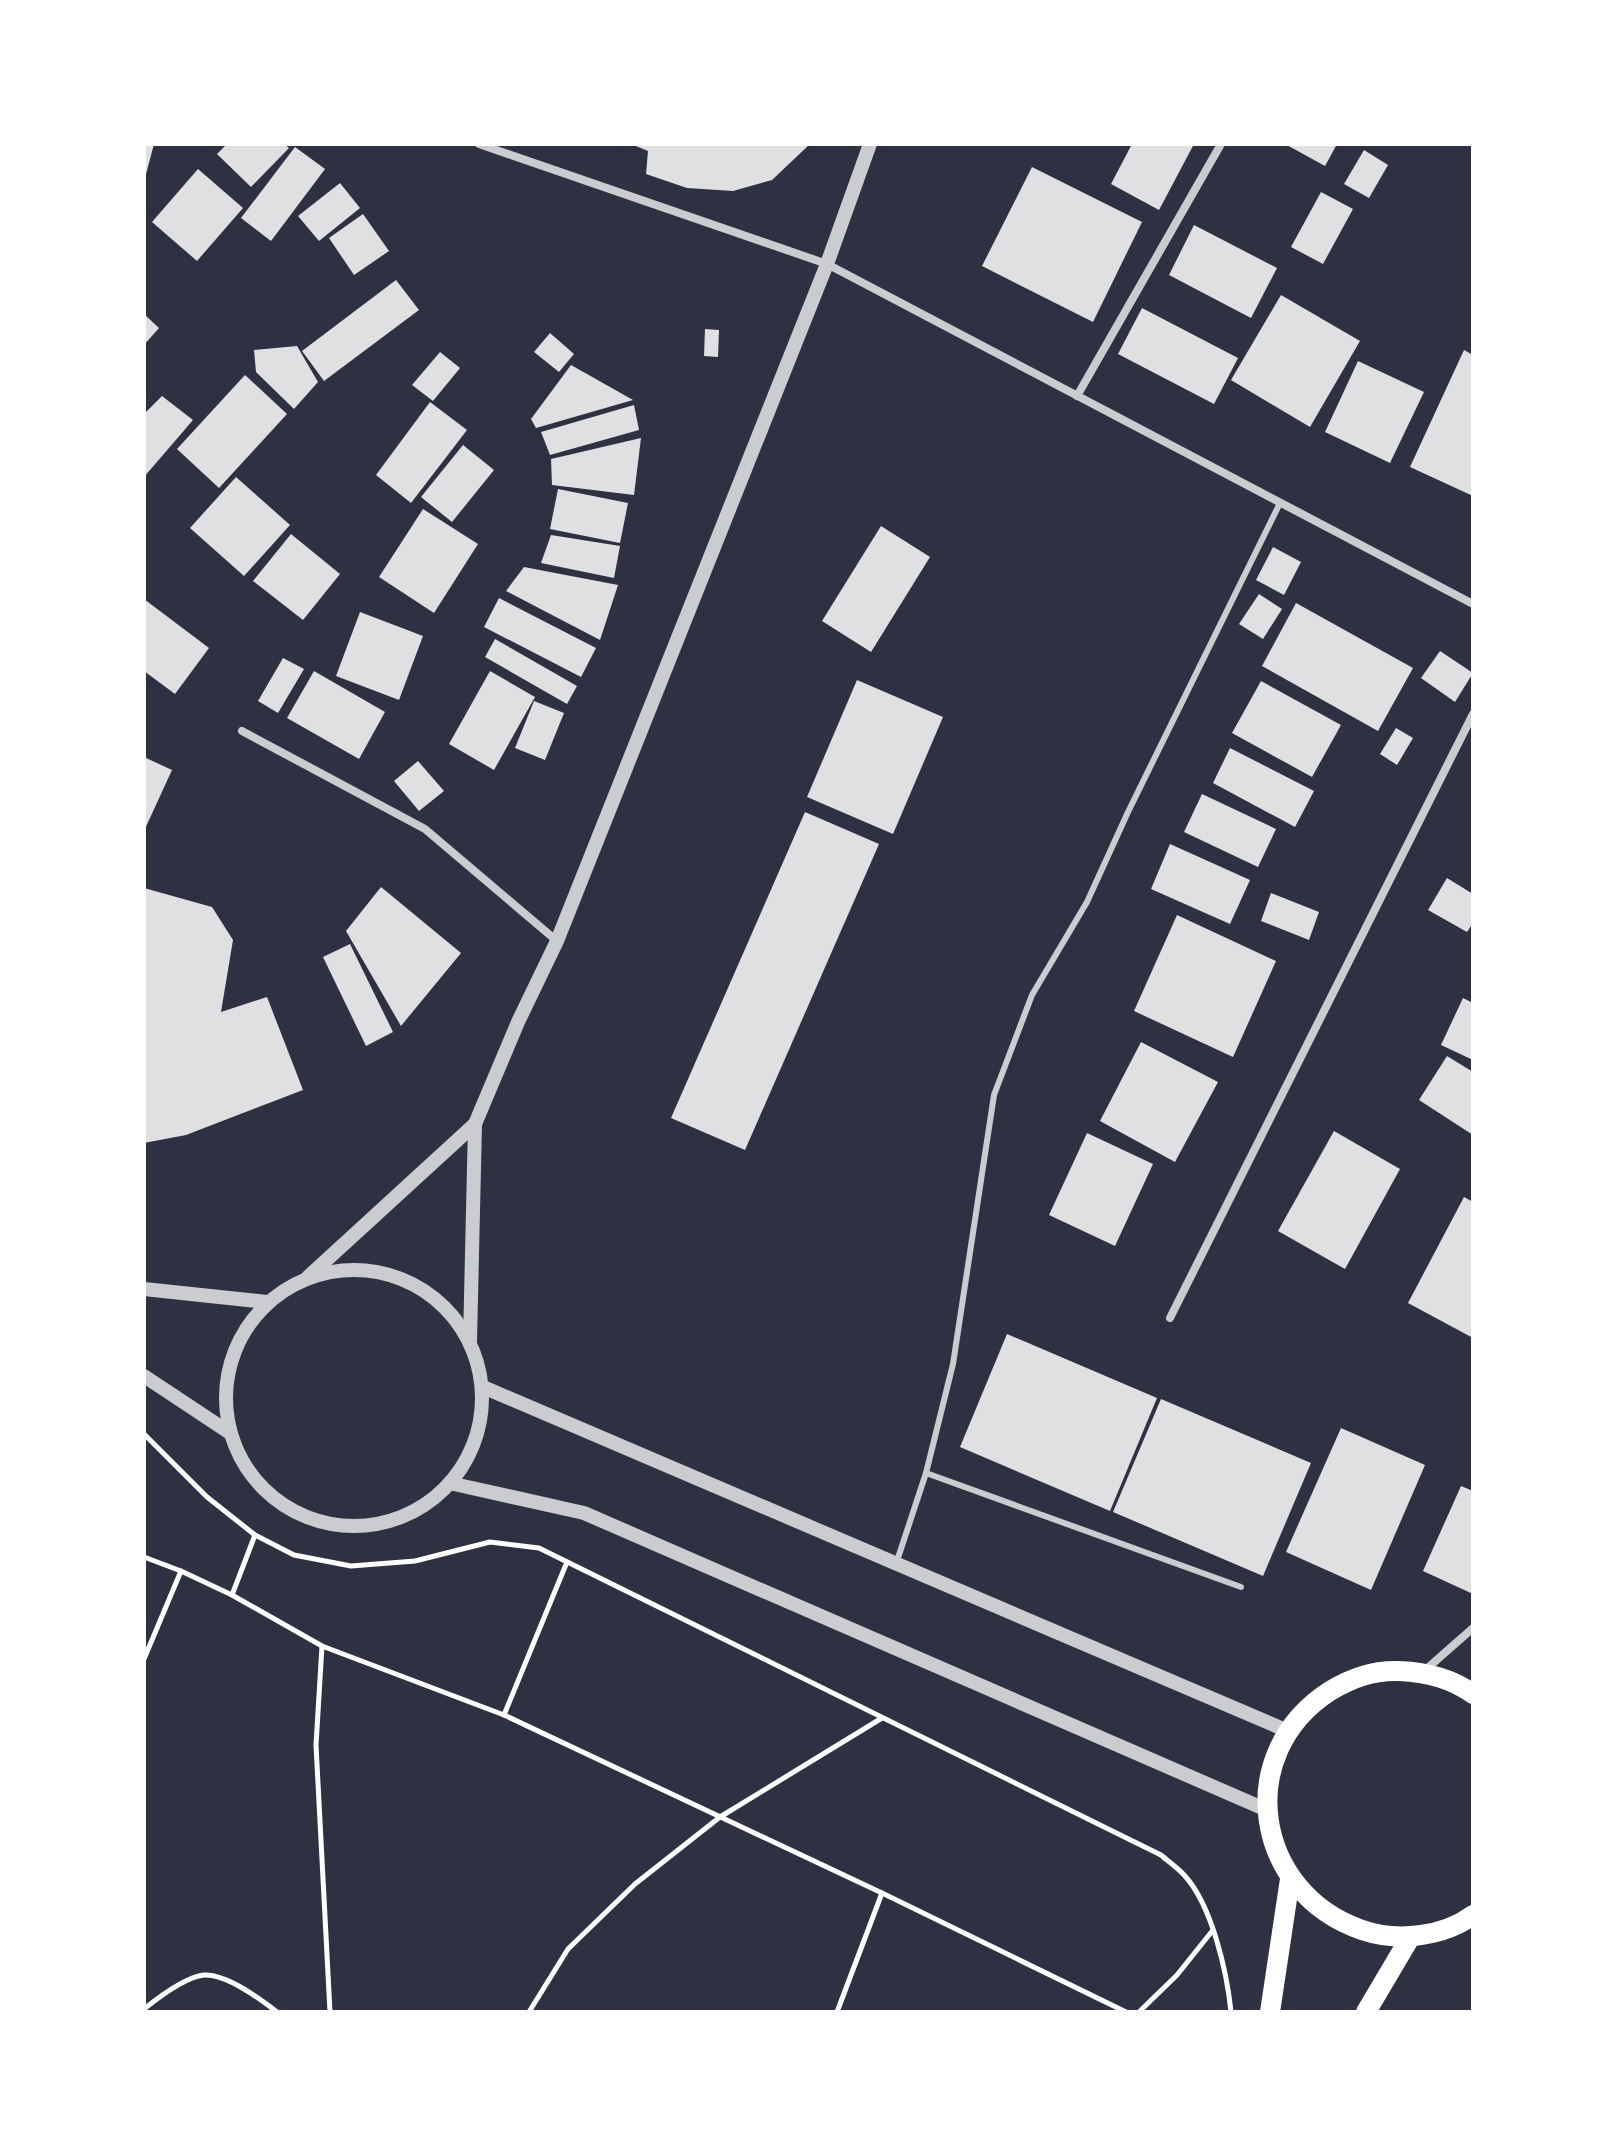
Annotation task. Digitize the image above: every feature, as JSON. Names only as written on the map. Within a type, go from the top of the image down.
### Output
[{"type":"main road","points":[[1472,1917],[1441,1930],[1411,1936],[1376,1935],[1343,1923],[1313,1904],[1290,1879],[1274,1846],[1267,1810],[1271,1769],[1288,1731],[1313,1702],[1346,1681],[1384,1670],[1423,1672],[1462,1686],[1473,1694]]},
{"type":"main road","points":[[1270,2012],[1290,1879]]},
{"type":"main road","points":[[1366,2012],[1411,1936]]},
{"type":"street","points":[[479,144],[827,264],[1473,604]]},
{"type":"street","points":[[475,1124],[308,1277],[267,1302],[239,1340],[225,1385],[230,1433],[251,1475],[286,1508],[330,1525],[377,1525],[422,1508],[454,1484],[478,1434],[483,1387],[470,1341],[475,1124],[518,1022],[557,941],[827,264],[870,144]]},
{"type":"street","points":[[1077,396],[1221,144]]},
{"type":"street","points":[[1170,1318],[1473,714]]},
{"type":"street","points":[[242,731],[425,829],[557,941]]},
{"type":"street","points":[[308,1277],[354,1269],[401,1278],[442,1303],[470,1341]]},
{"type":"street","points":[[144,1289],[267,1302]]},
{"type":"street","points":[[144,1376],[230,1433]]},
{"type":"street","points":[[483,1387],[1288,1731]]},
{"type":"street","points":[[454,1484],[584,1513],[1267,1810]]},
{"type":"street","points":[[1423,1672],[1473,1628]]},
{"type":"lane","points":[[896,1564],[926,1473],[953,1364],[994,1095],[1032,995],[1087,902],[1280,503]]},
{"type":"lane","points":[[926,1473],[1241,1587]]},
{"type":"path","points":[[144,1434],[207,1497],[255,1535],[294,1555],[351,1566],[415,1561],[490,1542],[539,1548],[1161,1855],[1185,1876],[1203,1902],[1214,1929],[1231,2012]]},
{"type":"path","points":[[232,1595],[255,1535]]},
{"type":"path","points":[[144,1557],[232,1595],[322,1646],[504,1715],[1126,2012]]},
{"type":"path","points":[[504,1715],[567,1562]]},
{"type":"path","points":[[144,1659],[181,1571]]},
{"type":"path","points":[[322,1646],[316,1745],[330,2012]]},
{"type":"path","points":[[529,2012],[568,1949],[635,1884],[720,1817],[882,1718]]},
{"type":"path","points":[[837,2012],[882,1893]]},
{"type":"path","points":[[1139,2012],[1177,1975],[1214,1929]]},
{"type":"path","points":[[144,2009],[172,1988],[205,1975],[241,1985],[277,2012]]},
{"type":"building","points":[[144,144],[154,144],[145,178],[144,178]]},
{"type":"building","points":[[227,144],[284,144],[289,148],[251,187],[217,154]]},
{"type":"building","points":[[631,144],[810,144],[772,180],[733,191],[687,188],[646,174],[648,151]]},
{"type":"building","points":[[1132,144],[1194,144],[1159,210],[1111,184]]},
{"type":"building","points":[[1285,144],[1337,144],[1325,166]]},
{"type":"building","points":[[295,147],[325,169],[271,241],[241,218]]},
{"type":"building","points":[[1364,150],[1388,165],[1369,198],[1344,184]]},
{"type":"building","points":[[1032,167],[1142,222],[1093,322],[982,266]]},
{"type":"building","points":[[198,169],[243,208],[197,261],[152,222]]},
{"type":"building","points":[[340,183],[360,208],[319,241],[298,216]]},
{"type":"building","points":[[1321,192],[1353,209],[1323,264],[1291,247]]},
{"type":"building","points":[[363,214],[389,251],[354,275],[329,238]]},
{"type":"building","points":[[1194,225],[1277,268],[1251,318],[1169,275]]},
{"type":"building","points":[[396,280],[419,310],[324,381],[302,351]]},
{"type":"building","points":[[1281,295],[1360,341],[1310,427],[1231,380]]},
{"type":"building","points":[[1142,308],[1238,358],[1214,404],[1118,354]]},
{"type":"building","points":[[144,314],[159,328],[144,345]]},
{"type":"building","points":[[705,329],[719,330],[718,357],[704,356]]},
{"type":"building","points":[[550,333],[574,354],[559,372],[534,352]]},
{"type":"building","points":[[297,346],[318,382],[294,409],[256,372],[254,350]]},
{"type":"building","points":[[1464,350],[1473,355],[1473,496],[1410,467]]},
{"type":"building","points":[[440,352],[460,368],[433,401],[412,385]]},
{"type":"building","points":[[1358,361],[1424,392],[1390,463],[1325,432]]},
{"type":"building","points":[[571,365],[633,400],[536,428],[531,419]]},
{"type":"building","points":[[245,375],[287,414],[219,488],[177,449]]},
{"type":"building","points":[[162,396],[193,420],[144,477],[144,414]]},
{"type":"building","points":[[430,402],[467,430],[411,503],[376,475]]},
{"type":"building","points":[[634,405],[639,430],[550,455],[541,432]]},
{"type":"building","points":[[641,438],[634,495],[552,485],[551,459]]},
{"type":"building","points":[[463,445],[494,470],[452,522],[421,497]]},
{"type":"building","points":[[236,477],[290,525],[244,576],[190,528]]},
{"type":"building","points":[[558,489],[628,503],[620,543],[550,529]]},
{"type":"building","points":[[423,509],[478,544],[434,613],[379,577]]},
{"type":"building","points":[[881,526],[930,557],[871,652],[822,621]]},
{"type":"building","points":[[291,534],[340,574],[303,620],[253,581]]},
{"type":"building","points":[[551,535],[620,546],[614,578],[541,563]]},
{"type":"building","points":[[1273,547],[1301,562],[1284,595],[1256,580]]},
{"type":"building","points":[[524,567],[618,585],[600,640],[506,591]]},
{"type":"building","points":[[1259,594],[1282,609],[1263,639],[1239,624]]},
{"type":"building","points":[[499,598],[596,648],[581,677],[484,627]]},
{"type":"building","points":[[144,599],[209,648],[175,694],[144,671]]},
{"type":"building","points":[[1296,603],[1413,668],[1378,731],[1262,666]]},
{"type":"building","points":[[360,612],[423,636],[399,700],[336,676]]},
{"type":"building","points":[[495,639],[577,686],[567,704],[485,657]]},
{"type":"building","points":[[1440,651],[1473,673],[1455,702],[1421,678]]},
{"type":"building","points":[[283,658],[304,669],[278,713],[258,701]]},
{"type":"building","points":[[314,671],[385,712],[359,759],[287,718]]},
{"type":"building","points":[[490,671],[535,697],[494,770],[449,744]]},
{"type":"building","points":[[857,680],[943,717],[893,834],[807,797]]},
{"type":"building","points":[[1261,681],[1341,725],[1312,777],[1232,733]]},
{"type":"building","points":[[534,701],[564,713],[545,760],[515,748]]},
{"type":"building","points":[[1396,728],[1413,738],[1397,765],[1380,754]]},
{"type":"building","points":[[1230,748],[1314,791],[1295,827],[1213,783]]},
{"type":"building","points":[[144,757],[172,770],[144,831]]},
{"type":"building","points":[[418,761],[444,791],[419,811],[394,781]]},
{"type":"building","points":[[1202,794],[1276,829],[1258,867],[1184,832]]},
{"type":"building","points":[[805,812],[879,844],[745,1150],[671,1118]]},
{"type":"building","points":[[1170,844],[1250,880],[1230,924],[1151,889]]},
{"type":"building","points":[[1447,878],[1473,894],[1473,923],[1467,932],[1428,910]]},
{"type":"building","points":[[381,887],[461,953],[401,1026],[346,931]]},
{"type":"building","points":[[144,888],[212,907],[233,940],[221,1012],[267,997],[303,1090],[186,1135],[144,1143]]},
{"type":"building","points":[[1271,893],[1319,912],[1309,940],[1261,921]]},
{"type":"building","points":[[1177,915],[1276,961],[1233,1057],[1134,1011]]},
{"type":"building","points":[[350,944],[393,1032],[366,1046],[323,957]]},
{"type":"building","points":[[1463,998],[1473,1003],[1473,1060],[1441,1045]]},
{"type":"building","points":[[1141,1042],[1218,1082],[1175,1162],[1100,1121]]},
{"type":"building","points":[[1447,1056],[1473,1072],[1473,1135],[1419,1100]]},
{"type":"building","points":[[1334,1131],[1400,1169],[1345,1269],[1278,1231]]},
{"type":"building","points":[[1087,1133],[1153,1164],[1115,1246],[1049,1215]]},
{"type":"building","points":[[1464,1197],[1473,1202],[1473,1338],[1408,1303]]},
{"type":"building","points":[[1007,1334],[1157,1398],[1110,1511],[960,1447]]},
{"type":"building","points":[[1161,1399],[1311,1463],[1263,1576],[1113,1512]]},
{"type":"building","points":[[1341,1428],[1425,1465],[1371,1590],[1286,1552]]},
{"type":"building","points":[[1461,1486],[1473,1491],[1473,1594],[1423,1571]]}]
